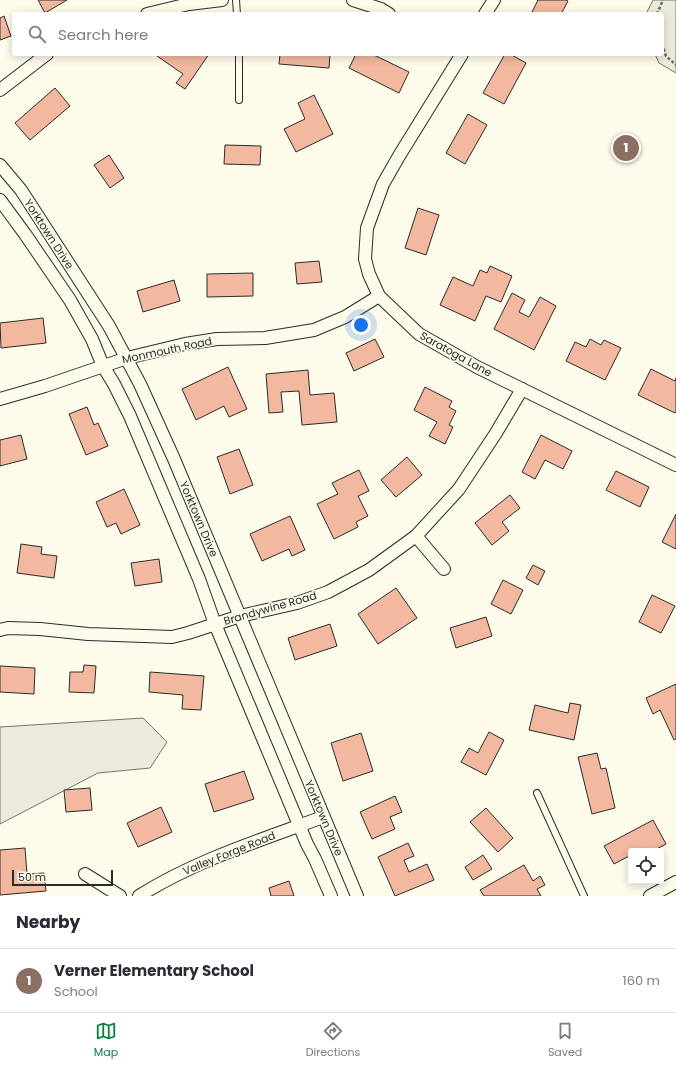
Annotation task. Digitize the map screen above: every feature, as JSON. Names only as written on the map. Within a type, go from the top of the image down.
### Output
[{"type":"street","points":[[155,12],[189,4],[222,0]]},
{"type":"street","points":[[353,0],[386,12]]},
{"type":"street","points":[[487,12],[494,0]]},
{"type":"street","points":[[0,90],[44,56]]},
{"type":"street","name":"Saratoga Lane","points":[[456,56],[383,184],[367,228],[365,259],[369,274],[379,296],[419,334],[476,367],[676,465]]},
{"type":"street","name":"Yorktown Drive","points":[[0,165],[21,190],[109,326],[127,358],[174,459],[357,896]]},
{"type":"street","name":"Yorktown Drive","points":[[0,200],[70,300],[92,338],[104,366],[130,416],[199,579],[214,624],[330,896]]},
{"type":"street","name":"Monmouth Road","points":[[0,399],[45,386],[127,358],[185,344],[210,340],[265,338],[314,330],[345,317],[379,296]]},
{"type":"street","name":"Brandywine Road","points":[[0,630],[8,628],[40,629],[88,634],[172,637],[188,634],[240,616],[297,603],[328,592],[370,570],[416,536],[459,489],[496,433],[522,389]]},
{"type":"street","points":[[416,536],[444,569]]},
{"type":"street","name":"Valley Forge Road","points":[[139,896],[170,877],[199,863],[323,817]]},
{"type":"street","points":[[85,874],[120,896]]},
{"type":"street","points":[[650,896],[676,882]]},
{"type":"lane","points":[[236,0],[237,12]]},
{"type":"lane","points":[[239,56],[239,100]]},
{"type":"lane","points":[[537,793],[584,896]]},
{"type":"path","points":[[658,12],[663,0]]},
{"type":"path","points":[[664,50],[666,56],[676,65]]},
{"type":"shaded area","points":[[653,0],[676,0],[676,73],[659,63],[656,56],[664,56],[664,12],[647,12]]},
{"type":"shaded area","points":[[143,718],[167,742],[150,768],[98,773],[0,824],[0,727]]},
{"type":"building","points":[[38,0],[67,0],[47,12],[44,12]]},
{"type":"building","points":[[538,0],[568,1],[562,12],[532,12]]},
{"type":"building","points":[[4,16],[11,36],[0,40],[0,18]]},
{"type":"building","points":[[157,56],[208,56],[185,89],[176,83],[183,74]]},
{"type":"building","points":[[280,56],[330,56],[329,68],[279,64]]},
{"type":"building","points":[[355,56],[376,56],[409,72],[399,93],[349,68]]},
{"type":"building","points":[[504,56],[514,56],[526,63],[504,104],[483,93]]},
{"type":"building","points":[[55,88],[70,106],[30,140],[15,123]]},
{"type":"building","points":[[314,95],[333,134],[296,152],[284,129],[305,119],[298,103]]},
{"type":"building","points":[[468,114],[487,125],[465,164],[446,153]]},
{"type":"building","points":[[225,145],[261,146],[260,165],[224,164]]},
{"type":"building","points":[[109,155],[124,178],[110,188],[94,165]]},
{"type":"building","points":[[418,208],[439,215],[426,255],[405,248]]},
{"type":"building","points":[[319,261],[322,282],[297,284],[295,263]]},
{"type":"building","points":[[490,266],[512,276],[501,302],[486,296],[475,321],[440,305],[453,277],[473,286],[480,270],[487,273]]},
{"type":"building","points":[[253,273],[253,296],[207,297],[207,274]]},
{"type":"building","points":[[174,280],[180,301],[143,312],[137,291]]},
{"type":"building","points":[[512,293],[525,300],[519,312],[529,317],[540,297],[556,306],[534,350],[494,329]]},
{"type":"building","points":[[43,318],[46,343],[1,348],[0,323]]},
{"type":"building","points":[[375,339],[384,357],[354,371],[346,353]]},
{"type":"building","points":[[590,339],[601,345],[604,340],[621,348],[605,380],[566,361],[575,342],[586,347]]},
{"type":"building","points":[[228,367],[247,409],[229,417],[224,406],[196,420],[182,389]]},
{"type":"building","points":[[651,369],[675,381],[676,378],[675,413],[638,395]]},
{"type":"building","points":[[308,370],[310,395],[334,393],[337,422],[302,425],[299,391],[281,392],[283,412],[269,413],[266,374]]},
{"type":"building","points":[[425,387],[452,401],[449,407],[456,411],[449,425],[453,427],[445,444],[429,436],[437,422],[414,410]]},
{"type":"building","points":[[87,407],[94,425],[98,423],[108,446],[86,455],[69,414]]},
{"type":"building","points":[[21,435],[27,459],[0,466],[0,440]]},
{"type":"building","points":[[541,435],[572,451],[563,469],[545,460],[535,479],[522,472]]},
{"type":"building","points":[[239,449],[253,485],[230,494],[217,457]]},
{"type":"building","points":[[407,457],[422,475],[396,497],[381,480]]},
{"type":"building","points":[[359,470],[369,491],[358,496],[368,516],[356,522],[358,527],[334,539],[317,504],[338,494],[332,483]]},
{"type":"building","points":[[616,471],[649,487],[640,507],[606,490]]},
{"type":"building","points":[[124,489],[140,525],[121,534],[116,523],[107,527],[96,502]]},
{"type":"building","points":[[510,495],[520,508],[502,522],[509,531],[492,545],[475,523]]},
{"type":"building","points":[[676,514],[676,549],[662,542]]},
{"type":"building","points":[[290,516],[305,550],[292,556],[289,549],[262,561],[250,534]]},
{"type":"building","points":[[21,544],[42,547],[41,554],[57,556],[54,578],[17,573]]},
{"type":"building","points":[[159,559],[162,582],[135,586],[131,563]]},
{"type":"building","points":[[533,565],[545,571],[538,585],[526,578]]},
{"type":"building","points":[[503,580],[523,590],[511,614],[491,604]]},
{"type":"building","points":[[396,588],[417,618],[378,644],[358,614]]},
{"type":"building","points":[[652,595],[675,606],[661,633],[639,622]]},
{"type":"building","points":[[486,617],[492,636],[456,648],[450,628]]},
{"type":"building","points":[[330,624],[337,646],[295,660],[288,638]]},
{"type":"building","points":[[84,665],[96,666],[94,693],[69,692],[70,672],[83,672]]},
{"type":"building","points":[[0,666],[35,668],[34,694],[0,692]]},
{"type":"building","points":[[150,672],[204,676],[201,710],[182,709],[183,695],[149,692]]},
{"type":"building","points":[[676,684],[676,739],[674,740],[660,710],[653,714],[646,698]]},
{"type":"building","points":[[570,703],[581,705],[574,740],[529,730],[535,705],[568,713]]},
{"type":"building","points":[[489,732],[504,740],[486,775],[461,762],[469,748],[478,753]]},
{"type":"building","points":[[361,733],[373,771],[343,781],[331,743]]},
{"type":"building","points":[[597,753],[601,769],[606,768],[615,808],[592,814],[578,757]]},
{"type":"building","points":[[244,771],[254,799],[214,812],[205,784]]},
{"type":"building","points":[[90,788],[92,810],[66,812],[64,790]]},
{"type":"building","points":[[395,796],[402,812],[390,817],[395,829],[372,839],[360,812]]},
{"type":"building","points":[[161,807],[172,832],[138,847],[127,823]]},
{"type":"building","points":[[486,808],[513,838],[498,852],[470,822]]},
{"type":"building","points":[[653,820],[666,844],[659,848],[628,848],[628,857],[614,864],[604,846]]},
{"type":"building","points":[[408,843],[414,856],[404,860],[409,872],[427,864],[434,880],[395,896],[378,857]]},
{"type":"building","points":[[25,848],[27,874],[44,873],[46,891],[0,895],[0,850]]},
{"type":"building","points":[[483,855],[492,869],[473,880],[465,867]]},
{"type":"building","points":[[524,865],[533,881],[540,876],[545,885],[537,889],[541,896],[484,896],[480,890]]},
{"type":"building","points":[[289,881],[294,896],[271,896],[269,888]]},
{"type":"place","name":"Verner Elementary School","points":[[626,148]]}]
